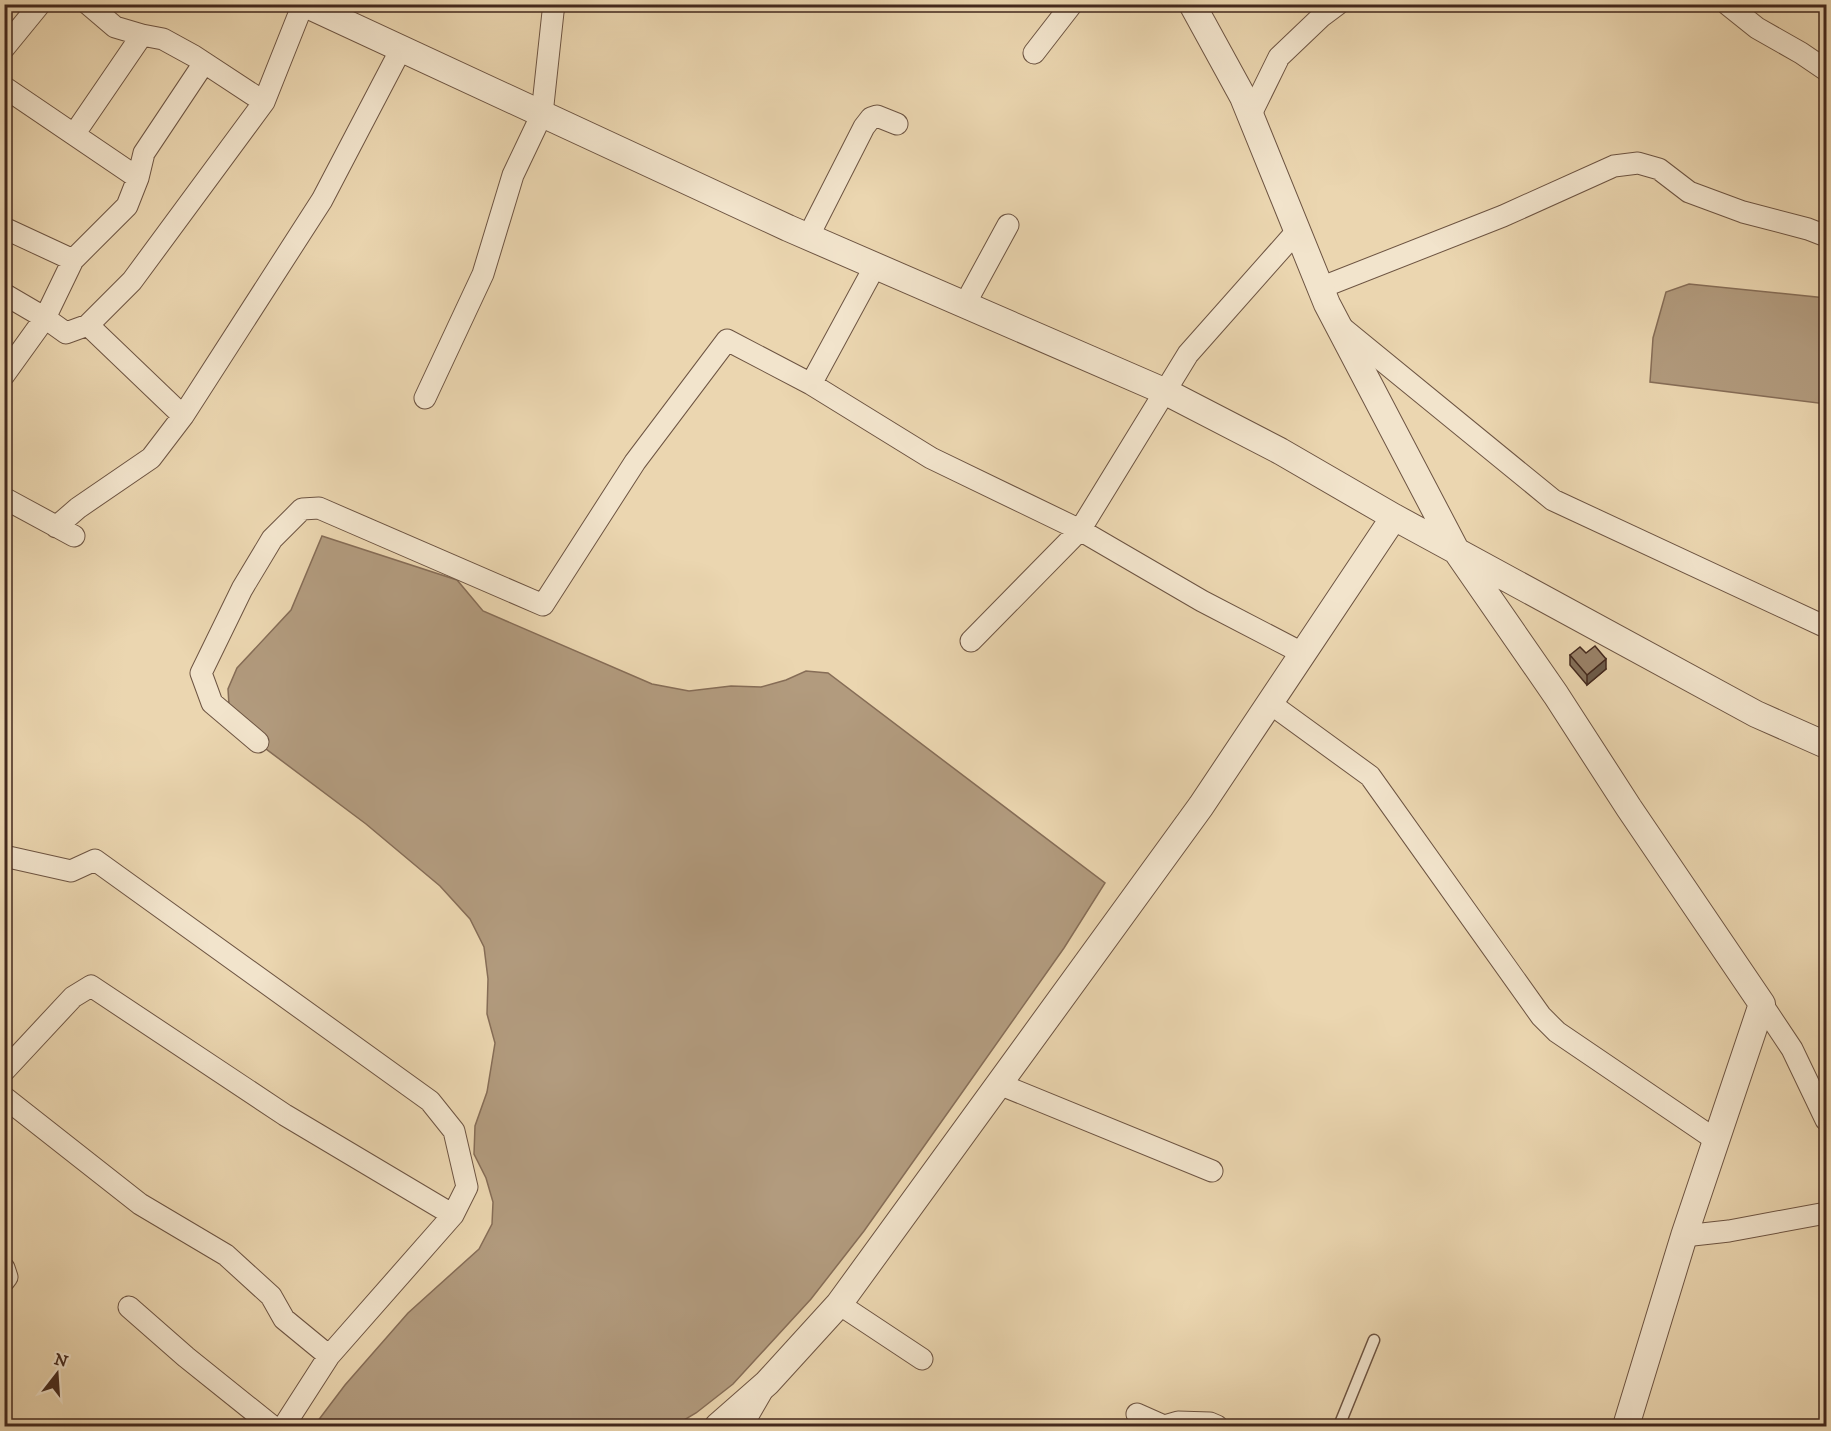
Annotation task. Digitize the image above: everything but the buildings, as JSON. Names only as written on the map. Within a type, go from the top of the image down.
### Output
[{"type":"street","points":[[4,48],[40,4]]},
{"type":"street","points":[[88,4],[115,27],[163,39],[264,102]]},
{"type":"street","points":[[4,294],[66,333],[88,325],[132,282],[264,102],[304,4],[808,237],[1166,392],[1280,451],[1457,552],[1756,714],[1827,745]]},
{"type":"street","points":[[425,398],[483,274],[513,175],[542,114],[555,4]]},
{"type":"street","points":[[1034,53],[1072,4]]},
{"type":"street","points":[[1192,4],[1243,98],[1320,288],[1337,324],[1457,552],[1556,695],[1629,808],[1792,1049],[1827,1120]]},
{"type":"street","points":[[1250,116],[1279,57],[1338,4]]},
{"type":"street","points":[[1727,4],[1757,28],[1827,70]]},
{"type":"street","points":[[75,134],[142,35]]},
{"type":"street","points":[[4,498],[65,531],[78,508],[151,458],[183,416],[322,200],[401,49]]},
{"type":"street","points":[[4,375],[45,318],[73,260],[127,206],[138,178],[144,153],[204,63]]},
{"type":"street","points":[[4,87],[138,178]]},
{"type":"street","points":[[808,237],[864,127],[871,118],[877,116],[897,124]]},
{"type":"street","points":[[1320,288],[1503,216],[1614,166],[1638,162],[1659,169],[1689,192],[1743,212],[1827,236]]},
{"type":"street","points":[[965,304],[1008,225]]},
{"type":"street","points":[[4,228],[73,260]]},
{"type":"street","points":[[971,641],[1080,530],[1188,354],[1297,231]]},
{"type":"street","points":[[811,384],[875,266]]},
{"type":"street","points":[[1337,324],[1553,500],[1827,627]]},
{"type":"street","points":[[88,325],[183,416]]},
{"type":"street","points":[[258,742],[212,703],[201,673],[242,589],[272,539],[302,508],[319,508],[543,605],[635,462],[727,340],[811,384],[931,458],[1080,530],[1202,601],[1304,654]]},
{"type":"street","points":[[718,1426],[767,1383],[839,1304],[1201,806],[1394,517]]},
{"type":"street","points":[[1270,704],[1370,776],[1541,1016],[1557,1032],[1716,1140]]},
{"type":"street","points":[[4,856],[71,871],[94,860],[430,1101],[454,1131],[467,1187],[453,1215],[329,1356],[284,1426]]},
{"type":"street","points":[[4,1071],[73,997],[91,986],[285,1115],[453,1215]]},
{"type":"street","points":[[1626,1426],[1684,1236],[1762,1004]]},
{"type":"street","points":[[999,1084],[1212,1171]]},
{"type":"street","points":[[4,1097],[140,1204],[226,1255],[271,1296],[284,1319],[329,1356]]},
{"type":"street","points":[[1684,1236],[1729,1231],[1827,1213]]},
{"type":"street","points":[[4,1268],[7,1277],[4,1281]]},
{"type":"street","points":[[839,1304],[922,1359]]},
{"type":"street","points":[[129,1307],[186,1357],[272,1426]]},
{"type":"street","points":[[742,1426],[767,1383]]},
{"type":"street","points":[[1137,1414],[1164,1426],[1178,1422],[1210,1423],[1216,1426]]},
{"type":"lane","points":[[1339,1426],[1374,1340]]},
{"type":"shaded area","points":[[1689,284],[1826,298],[1826,404],[1650,382],[1653,338],[1666,292]]},
{"type":"shaded area","points":[[322,536],[457,580],[483,611],[652,684],[689,691],[731,686],[761,687],[806,671],[828,673],[1105,883],[1064,948],[961,1094],[864,1231],[811,1299],[733,1384],[696,1413],[674,1426],[314,1426],[345,1385],[408,1313],[479,1249],[492,1224],[493,1202],[486,1178],[474,1154],[475,1126],[487,1092],[495,1043],[487,1014],[488,979],[484,947],[470,919],[440,886],[366,824],[230,722],[228,689],[237,668],[291,610]]}]
